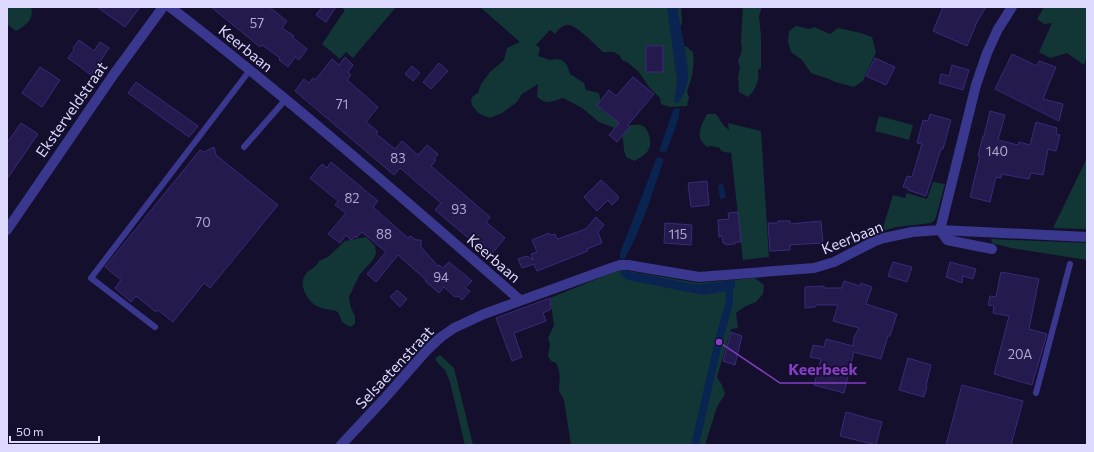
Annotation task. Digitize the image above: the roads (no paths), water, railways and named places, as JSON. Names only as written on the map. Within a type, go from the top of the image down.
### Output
[{"type":"street","name":"Eksterveldstraat","points":[[7,230],[114,74],[163,7]]},
{"type":"street","name":"Keerbaan","points":[[170,7],[286,99],[520,300],[620,265],[699,276],[814,268],[834,262],[875,241],[912,232],[940,230],[1087,237]]},
{"type":"street","points":[[992,249],[947,240],[940,230],[976,85],[987,52],[998,29],[1012,7]]},
{"type":"street","name":"Selsaetenstraat","points":[[341,445],[380,404],[427,350],[441,337],[484,314],[520,300]]},
{"type":"lane","points":[[155,327],[91,278],[250,70]]},
{"type":"lane","points":[[244,147],[286,99]]},
{"type":"lane","points":[[1036,393],[1070,264]]},
{"type":"water","points":[[667,7],[677,7],[687,63],[688,80],[682,98],[678,103],[674,102],[677,81]]},
{"type":"water","points":[[679,108],[678,120],[666,153],[659,151],[673,111],[674,109]]},
{"type":"water","points":[[657,157],[664,159],[651,198],[624,260],[620,258],[620,253]]},
{"type":"water","points":[[723,184],[726,198],[720,199],[718,185]]},
{"type":"water","points":[[622,270],[697,285],[735,280],[735,288],[733,289],[733,303],[699,445],[691,445],[717,332],[726,301],[725,291],[706,295],[628,280],[620,274]]},
{"type":"place","name":"Keerbeek","points":[[719,342]]}]
